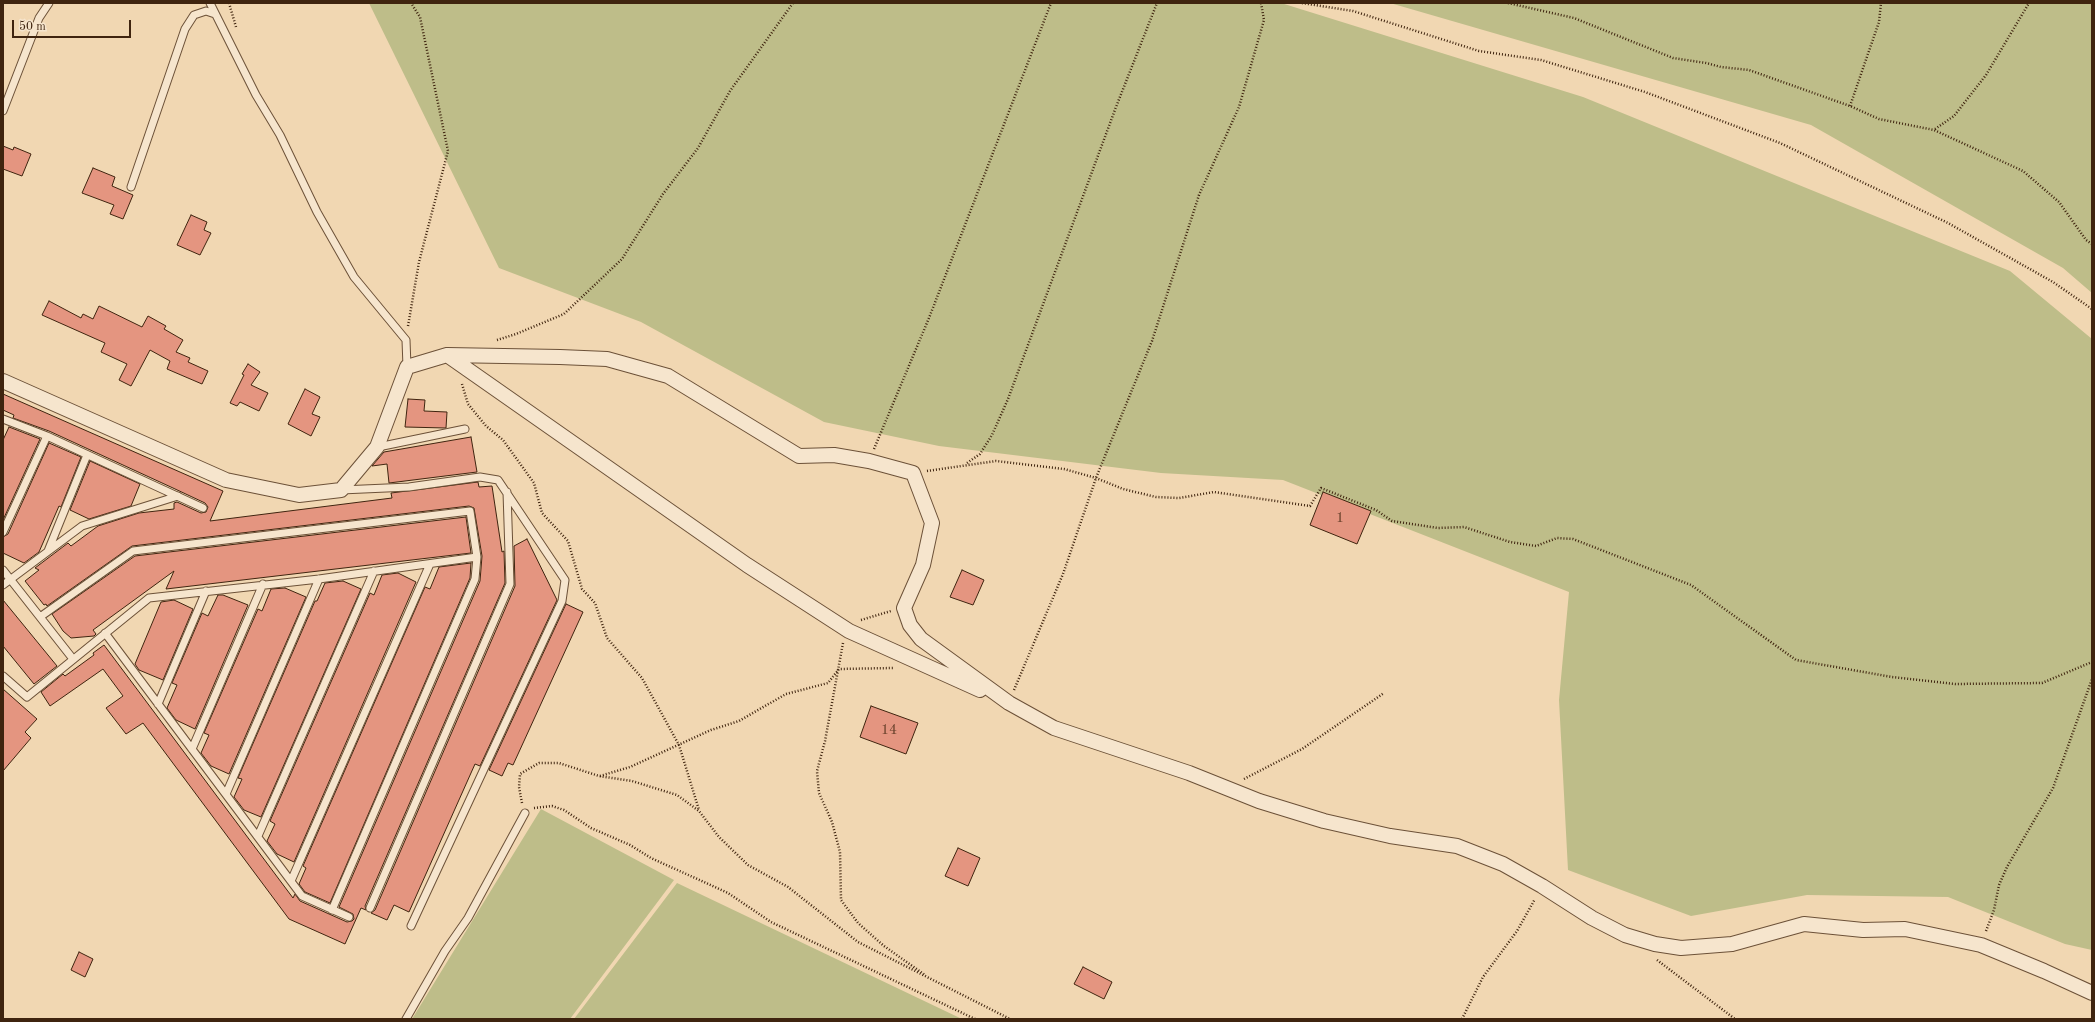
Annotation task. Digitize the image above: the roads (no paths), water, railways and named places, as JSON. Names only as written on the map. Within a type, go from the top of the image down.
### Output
[{"type":"street","points":[[447,355],[747,565],[848,631],[1009,703],[1054,728],[1189,773],[1259,801],[1324,821],[1390,836],[1457,846],[1503,864],[1542,886],[1592,918],[1625,935],[1681,948],[1732,944],[1804,924],[1863,930],[1905,929],[1980,945],[2044,971],[2092,993]]},
{"type":"street","points":[[3,381],[226,480],[299,495],[342,490],[377,447],[407,367],[447,355],[607,359],[668,376],[799,456],[834,455],[869,461],[912,473],[932,523],[923,565],[904,608],[910,625],[921,639],[1009,703]]},
{"type":"lane","points":[[3,111],[39,18],[49,3]]},
{"type":"lane","points":[[210,3],[256,95],[280,135],[317,212],[354,277],[406,340],[407,367]]},
{"type":"lane","points":[[131,187],[185,29],[194,16],[206,11],[215,14]]},
{"type":"lane","points":[[3,419],[47,436],[203,508]]},
{"type":"lane","points":[[377,447],[465,429]]},
{"type":"lane","points":[[3,532],[47,436]]},
{"type":"lane","points":[[48,551],[87,455]]},
{"type":"lane","points":[[342,490],[409,486],[480,477],[498,480],[565,580],[562,601],[411,926]]},
{"type":"lane","points":[[370,908],[510,584],[507,492]]},
{"type":"lane","points":[[3,585],[82,526],[178,496]]},
{"type":"lane","points":[[40,617],[133,551],[470,511],[477,557],[475,579],[332,910]]},
{"type":"lane","points":[[3,676],[27,697],[149,598],[263,584],[319,579],[477,557]]},
{"type":"lane","points":[[291,881],[430,564]]},
{"type":"lane","points":[[3,570],[73,659]]},
{"type":"lane","points":[[258,836],[374,571]]},
{"type":"lane","points":[[226,794],[319,579]]},
{"type":"lane","points":[[192,749],[263,584]]},
{"type":"lane","points":[[158,704],[206,591]]},
{"type":"lane","points":[[105,633],[302,896],[349,917]]},
{"type":"lane","points":[[406,1019],[445,951],[468,918],[525,813]]}]
